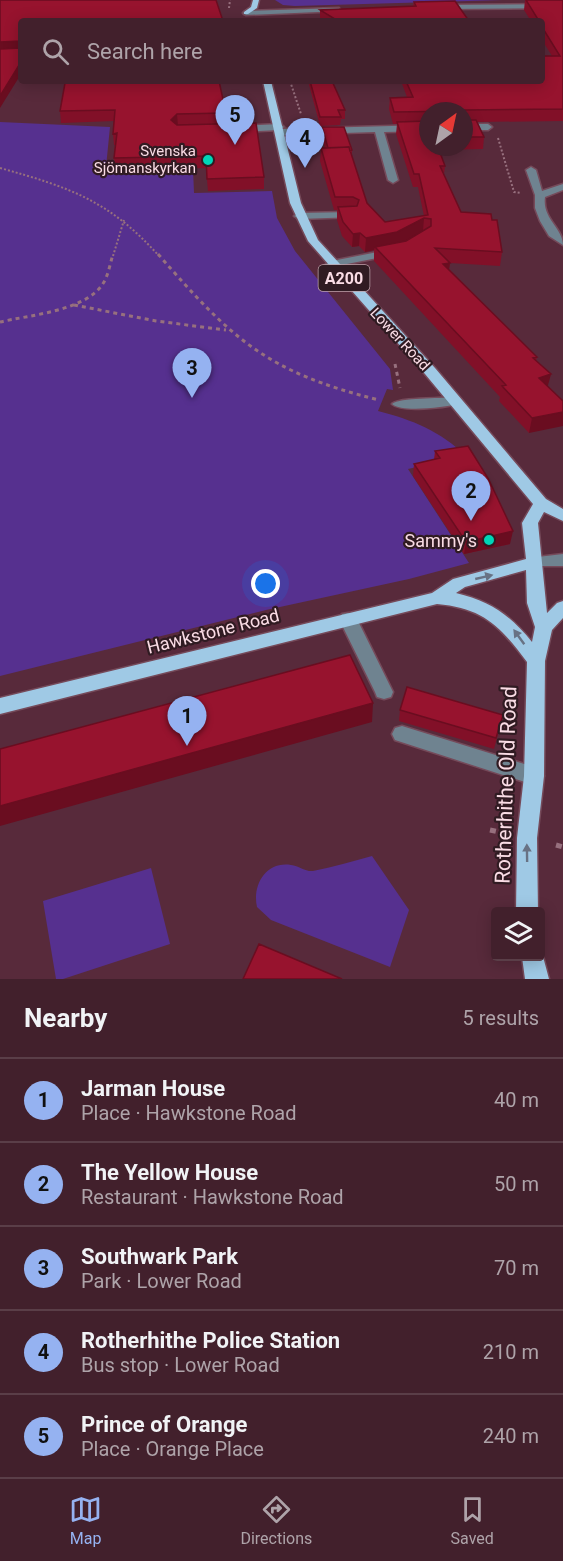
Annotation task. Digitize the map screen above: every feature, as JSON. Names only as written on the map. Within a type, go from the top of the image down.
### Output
[{"type":"main road","points":[[244,14],[254,8],[256,0]]},
{"type":"main road","name":"Lower Road","points":[[268,84],[275,101],[299,216],[332,264],[541,503],[563,516]]},
{"type":"main road","points":[[541,503],[530,523],[534,539],[535,612],[544,627],[563,607]]},
{"type":"main road","name":"Hawkstone Road","points":[[437,597],[459,583],[535,562]]},
{"type":"main road","name":"Hawkstone Road","points":[[0,706],[437,597],[461,599],[480,605],[499,615],[513,629],[536,661]]},
{"type":"main road","name":"Rotherhithe Old Road","points":[[527,907],[527,838],[534,776],[536,661],[544,627]]},
{"type":"main road","points":[[534,961],[537,979]]},
{"type":"street","points":[[262,0],[286,12]]},
{"type":"street","points":[[430,8],[563,6]]},
{"type":"street","points":[[244,14],[345,10]]},
{"type":"street","points":[[226,129],[419,128]]},
{"type":"street","points":[[473,128],[492,129]]},
{"type":"street","points":[[379,129],[393,180]]},
{"type":"street","points":[[531,170],[549,230],[563,242]]},
{"type":"street","points":[[540,195],[563,187]]},
{"type":"street","points":[[299,216],[352,215]]},
{"type":"street","points":[[332,264],[400,251],[408,246]]},
{"type":"street","points":[[399,404],[436,404],[454,401]]},
{"type":"street","points":[[535,562],[563,560]]},
{"type":"street","points":[[348,618],[384,692]]},
{"type":"street","points":[[402,734],[534,776]]},
{"type":"path","points":[[291,84],[302,113]]},
{"type":"path","points":[[492,129],[514,192]]},
{"type":"path","points":[[0,168],[69,191],[97,203],[124,220],[228,330],[252,350],[307,381],[399,404]]},
{"type":"path","points":[[506,168],[513,168]]},
{"type":"path","points":[[0,322],[73,305],[91,298],[104,283],[124,220]]},
{"type":"path","points":[[73,305],[156,321],[228,330]]},
{"type":"path","points":[[490,830],[500,832]]},
{"type":"shaded area","points":[[275,0],[503,0],[295,6],[283,5]]},
{"type":"shaded area","points":[[0,122],[110,127],[106,167],[109,171],[193,169],[194,193],[272,191],[277,218],[295,251],[390,369],[393,390],[387,389],[378,411],[403,418],[436,433],[466,456],[408,469],[469,563],[409,579],[266,610],[0,676]]},
{"type":"shaded area","points":[[372,856],[409,910],[390,967],[271,920],[257,907],[259,883],[263,876],[274,867],[291,865],[313,871]]},
{"type":"shaded area","points":[[151,868],[170,944],[63,979],[56,979],[43,901]]},
{"type":"building","points":[[0,0],[216,0],[222,18],[18,18],[18,41],[0,42]]},
{"type":"building","points":[[526,0],[563,0],[563,109],[473,110],[473,102],[419,102],[419,112],[394,112],[390,98],[413,97],[407,84],[545,84],[545,56],[560,56],[545,32],[545,18],[537,18]]},
{"type":"building","points":[[455,1],[467,18],[333,18],[320,10],[416,6],[414,2]]},
{"type":"building","points":[[18,48],[18,67],[0,96],[0,49]]},
{"type":"building","points":[[65,84],[220,84],[226,113],[177,114],[171,120],[177,125],[256,123],[264,177],[207,179],[206,156],[114,158],[117,133],[113,134],[115,110],[60,111]]},
{"type":"building","points":[[311,84],[333,84],[345,110],[338,110],[341,117],[320,117]]},
{"type":"building","points":[[473,120],[476,120],[484,137],[473,137]]},
{"type":"building","points":[[419,121],[419,156],[441,156],[445,166],[440,166],[461,212],[491,214],[492,220],[497,220],[502,252],[435,248],[450,263],[443,264],[537,357],[533,358],[551,374],[539,378],[563,401],[563,412],[532,418],[502,386],[506,385],[375,247],[406,241],[431,226],[431,219],[424,218],[397,232],[366,238],[360,233],[353,234],[343,222],[338,207],[357,206],[359,200],[353,197],[335,197],[321,148],[349,147],[367,203],[385,222],[428,215],[419,174],[414,174],[397,122]]},
{"type":"building","points":[[322,127],[344,127],[352,150],[350,151],[349,147],[328,148]]},
{"type":"building","points":[[468,446],[488,478],[513,531],[466,542],[414,464],[440,458],[435,451]]},
{"type":"building","points":[[350,655],[373,703],[0,806],[0,749]]},
{"type":"building","points":[[407,687],[503,715],[496,738],[400,710]]},
{"type":"building","points":[[259,944],[342,979],[243,979]]},
{"type":"place","name":"Prince of Orange","points":[[235,145]]},
{"type":"place","name":"Svenska Sjömanskyrkan","points":[[208,160]]},
{"type":"place","name":"Rotherhithe Police Station","points":[[305,168]]},
{"type":"place","name":"Southwark Park","points":[[192,398]]},
{"type":"place","name":"The Yellow House","points":[[471,521]]},
{"type":"place","name":"Sammy's","points":[[489,540]]},
{"type":"place","name":"Jarman House","points":[[187,746]]}]
